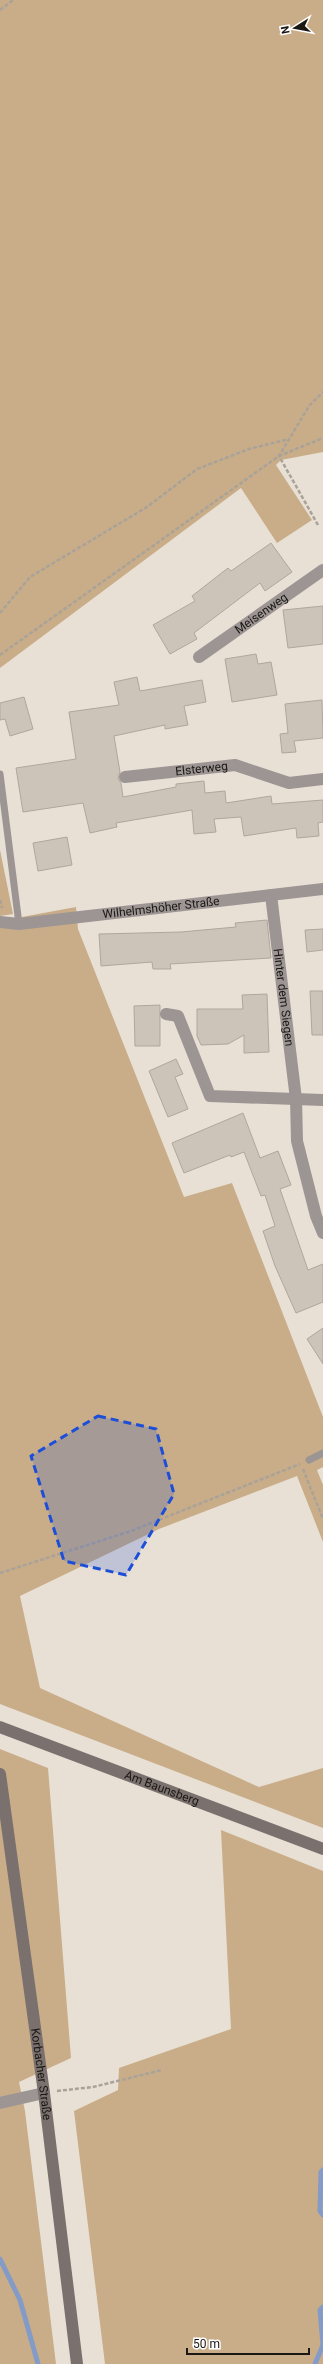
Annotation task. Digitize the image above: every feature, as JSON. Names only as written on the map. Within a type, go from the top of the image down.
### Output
[{"type":"street","name":"Meisenweg","points":[[199,657],[323,570]]},
{"type":"street","name":"Elsterweg","points":[[125,777],[235,766],[289,783],[323,779]]},
{"type":"street","name":"Wilhelmshöher Straße","points":[[0,922],[19,924],[323,889]]},
{"type":"street","name":"Hinter dem Siegen","points":[[271,895],[296,1099],[297,1141],[316,1216],[323,1233]]},
{"type":"street","points":[[166,1014],[178,1016],[210,1096],[323,1100]]},
{"type":"street","name":"Am Baunsberg","points":[[0,1727],[323,1849]]},
{"type":"street","name":"Korbacher Straße","points":[[1,1779],[44,2093],[77,2364]]},
{"type":"street","points":[[0,2103],[44,2093]]},
{"type":"lane","points":[[0,774],[19,924]]},
{"type":"lane","points":[[309,1460],[323,1453]]},
{"type":"path","points":[[0,10],[13,0]]},
{"type":"path","points":[[279,456],[308,406],[323,392]]},
{"type":"path","points":[[0,656],[279,456],[323,438]]},
{"type":"path","points":[[0,613],[30,577],[147,507],[197,469],[249,449],[289,439]]},
{"type":"path","points":[[279,456],[318,525]]},
{"type":"path","points":[[0,900],[1,906]]},
{"type":"path","points":[[0,1573],[131,1531],[309,1460]]},
{"type":"path","points":[[300,1464],[323,1519]]},
{"type":"path","points":[[44,2093],[93,2087],[162,2070]]},
{"type":"highlighted area","points":[[98,1416],[156,1429],[174,1494],[126,1575],[64,1561],[31,1456]]},
{"type":"shaded area","points":[[0,0],[323,0],[323,452],[281,460],[276,465],[312,520],[277,543],[241,488],[0,668]]},
{"type":"shaded area","points":[[0,850],[13,914],[0,916]]},
{"type":"shaded area","points":[[76,907],[78,929],[184,1197],[232,1183],[323,1417],[323,1467],[317,1470],[323,1485],[323,1542],[297,1476],[159,1529],[20,1596],[40,1688],[259,1787],[323,1768],[323,1828],[0,1704],[0,921]]},
{"type":"shaded area","points":[[0,1749],[48,1768],[71,2058],[19,2082],[25,2111],[56,2364],[0,2364]]},
{"type":"shaded area","points":[[221,1830],[323,1871],[323,2364],[105,2364],[74,2111],[118,2090],[119,2068],[231,2029]]},
{"type":"building","points":[[271,543],[292,572],[265,591],[260,583],[194,633],[197,639],[170,654],[153,625],[195,601],[192,596],[228,568],[231,571]]},
{"type":"building","points":[[323,606],[323,644],[288,648],[283,610]]},
{"type":"building","points":[[256,654],[258,664],[271,662],[277,695],[232,702],[225,659]]},
{"type":"building","points":[[137,677],[140,691],[202,680],[206,702],[184,706],[188,725],[165,729],[165,725],[114,736],[120,772],[118,778],[121,783],[123,797],[176,787],[176,784],[204,781],[205,793],[225,791],[226,803],[271,796],[272,804],[323,800],[323,822],[318,823],[319,836],[297,838],[296,828],[244,836],[241,817],[214,819],[216,832],[194,834],[192,810],[116,823],[117,827],[90,833],[83,803],[23,812],[16,768],[76,759],[69,712],[119,705],[114,682]]},
{"type":"building","points":[[24,697],[33,729],[10,736],[5,719],[0,720],[0,703]]},
{"type":"building","points":[[322,700],[323,738],[294,741],[296,752],[282,753],[280,734],[288,733],[285,704]]},
{"type":"building","points":[[67,837],[72,865],[38,871],[33,843]]},
{"type":"building","points":[[267,920],[271,958],[170,964],[171,969],[153,969],[152,962],[101,966],[99,934],[181,932],[236,927],[235,923]]},
{"type":"building","points":[[323,929],[323,950],[307,952],[305,930]]},
{"type":"building","points":[[310,991],[323,991],[323,1035],[312,1035]]},
{"type":"building","points":[[267,994],[269,1052],[244,1053],[244,1035],[228,1044],[201,1045],[197,1036],[197,1009],[243,1009],[242,995]]},
{"type":"building","points":[[160,1005],[160,1046],[135,1046],[134,1006]]},
{"type":"building","points":[[176,1059],[183,1074],[175,1077],[188,1109],[168,1117],[149,1071]]},
{"type":"building","points":[[243,1113],[260,1158],[278,1151],[291,1185],[280,1189],[308,1270],[323,1264],[323,1302],[296,1313],[275,1266],[263,1231],[275,1226],[265,1195],[261,1196],[244,1152],[231,1157],[230,1155],[184,1173],[172,1143]]},
{"type":"building","points":[[323,1328],[323,1364],[307,1339]]},
{"type":"waterway","points":[[323,2170],[321,2172],[320,2211],[323,2215]]},
{"type":"waterway","points":[[0,2259],[20,2300],[38,2364]]},
{"type":"waterway","points":[[315,2364],[323,2345],[320,2310],[323,2307]]}]
